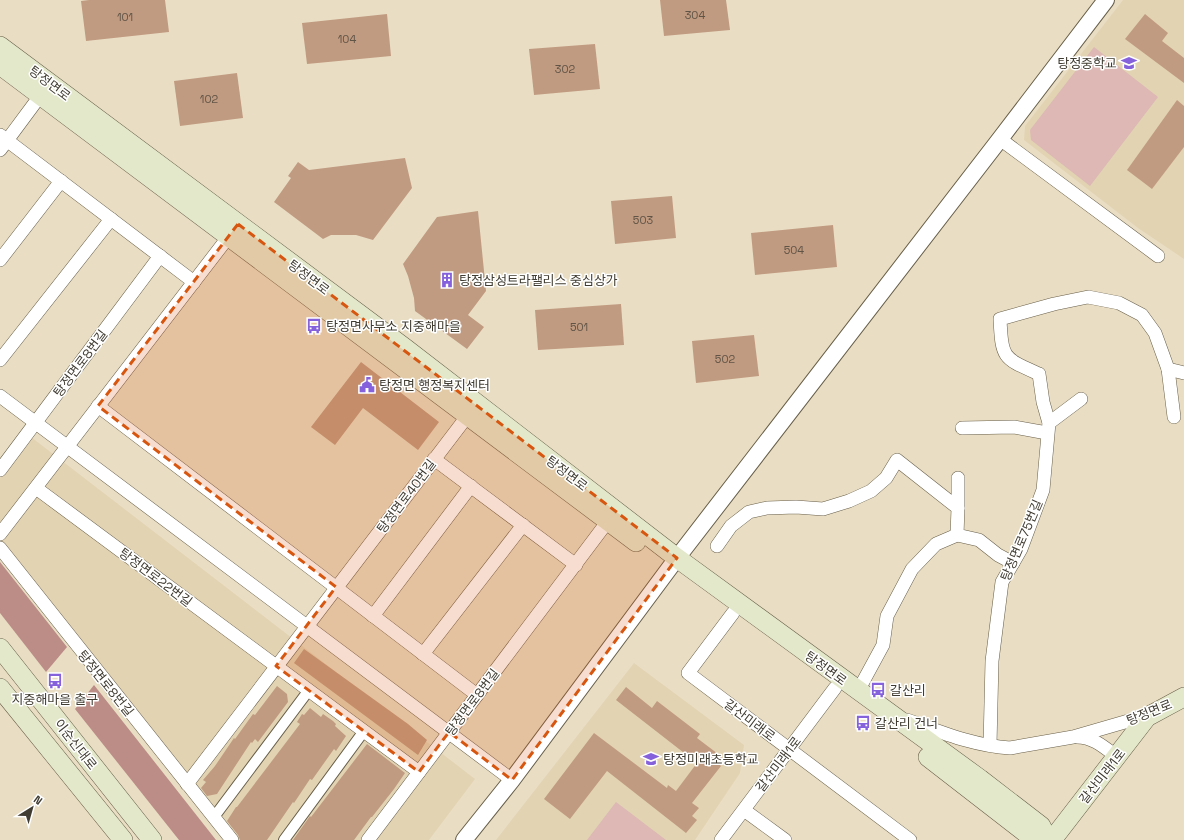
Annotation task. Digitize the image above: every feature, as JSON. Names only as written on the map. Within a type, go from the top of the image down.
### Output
[{"type":"main road","name":"탕정면로","points":[[0,46],[234,230]]},
{"type":"main road","name":"탕정면로","points":[[0,65],[40,96],[405,348],[472,409],[608,521],[674,562],[733,613],[835,688],[886,718]]},
{"type":"main road","name":"탕정면로","points":[[472,409],[674,562],[858,691],[886,718]]},
{"type":"main road","name":"이순신대로","points":[[0,648],[152,840]]},
{"type":"main road","name":"이순신대로","points":[[0,688],[123,840]]},
{"type":"main road","name":"탕정면로","points":[[1152,714],[1184,697]]},
{"type":"main road","name":"갈산미래1로","points":[[1052,840],[1145,720],[1152,714]]},
{"type":"main road","points":[[886,718],[955,762],[1041,826],[1048,840]]},
{"type":"main road","points":[[886,718],[1026,833],[1042,840]]},
{"type":"street","points":[[464,840],[512,780],[674,562],[1106,0]]},
{"type":"street","points":[[40,96],[2,142],[61,181],[194,282]]},
{"type":"street","points":[[1000,139],[1158,256]]},
{"type":"street","points":[[0,260],[61,181]]},
{"type":"street","points":[[0,360],[111,220]]},
{"type":"street","points":[[0,534],[234,230]]},
{"type":"street","name":"탕정면로8번길","points":[[0,470],[160,256]]},
{"type":"street","name":"탕정면로75번길","points":[[990,745],[992,661],[1002,582],[1021,549],[1043,490],[1048,428],[1039,374],[1013,362],[1006,355],[1001,345],[1000,319],[1054,304],[1088,298],[1119,303],[1142,315],[1155,333],[1168,370]]},
{"type":"street","points":[[1174,417],[1168,370],[1184,373]]},
{"type":"street","points":[[0,396],[512,780]]},
{"type":"street","points":[[962,428],[1048,428],[1081,399]]},
{"type":"street","points":[[98,406],[477,695]]},
{"type":"street","name":"탕정면로40번길","points":[[188,784],[472,409]]},
{"type":"street","points":[[434,459],[576,564]]},
{"type":"street","points":[[717,546],[731,526],[749,512],[767,508],[796,507],[823,509],[849,501],[871,491],[886,478],[897,460],[958,508]]},
{"type":"street","points":[[957,535],[958,478]]},
{"type":"street","points":[[373,616],[471,486]]},
{"type":"street","name":"탕정면로22번길","points":[[36,488],[276,666]]},
{"type":"street","name":"탕정면로8번길","points":[[368,840],[608,521]]},
{"type":"street","points":[[423,654],[523,525]]},
{"type":"street","points":[[858,691],[883,645],[887,616],[912,569],[936,544],[957,535],[979,540],[998,555],[1013,563]]},
{"type":"street","name":"탕정면로8번길","points":[[0,548],[232,840]]},
{"type":"street","name":"갈산미래로","points":[[733,613],[688,673],[910,840]]},
{"type":"street","points":[[276,666],[419,772]]},
{"type":"street","name":"갈산미래1로","points":[[722,840],[835,688]]},
{"type":"street","points":[[214,817],[309,690]]},
{"type":"street","name":"탕정면로","points":[[886,718],[966,740],[1010,748],[1073,737],[1152,714]]},
{"type":"street","points":[[284,840],[364,731]]},
{"type":"street","points":[[1073,737],[1089,738],[1096,741],[1116,757]]},
{"type":"street","points":[[955,762],[953,754],[954,747],[959,742],[966,740]]},
{"type":"street","points":[[744,810],[785,840]]},
{"type":"highlighted area","points":[[238,224],[677,558],[512,780],[449,732],[419,772],[276,666],[336,587],[98,406]]},
{"type":"shaded area","name":"탕정중학교","points":[[1123,0],[1184,0],[1184,259],[1138,228],[1024,140],[1025,126]]},
{"type":"shaded area","points":[[1094,47],[1158,97],[1090,186],[1031,140],[1030,130]]},
{"type":"shaded area","points":[[31,437],[475,779],[429,840],[233,840],[0,543],[0,478]]},
{"type":"shaded area","points":[[0,562],[67,647],[46,672],[0,613]]},
{"type":"shaded area","name":"탕정미래초등학교","points":[[634,663],[744,745],[740,773],[695,840],[496,840]]},
{"type":"shaded area","points":[[94,685],[216,840],[179,840],[75,709]]},
{"type":"shaded area","points":[[616,802],[666,840],[587,840]]},
{"type":"building","points":[[165,0],[169,32],[86,41],[81,1]]},
{"type":"building","points":[[660,0],[726,0],[730,30],[664,36]]},
{"type":"building","points":[[387,14],[391,56],[307,64],[302,23]]},
{"type":"building","points":[[1145,14],[1168,33],[1162,41],[1184,58],[1184,83],[1125,39]]},
{"type":"building","points":[[595,44],[600,89],[534,95],[529,49]]},
{"type":"building","points":[[237,73],[243,118],[180,126],[174,81]]},
{"type":"building","points":[[1177,100],[1184,106],[1184,147],[1152,189],[1127,170]]},
{"type":"building","points":[[405,158],[412,188],[373,240],[356,235],[331,235],[323,239],[274,202],[291,178],[288,176],[298,162],[309,170]]},
{"type":"building","points":[[672,196],[676,238],[615,244],[611,201]]},
{"type":"building","name":"탕정삼성트라팰리스 중심상가","points":[[478,211],[486,291],[468,315],[484,327],[467,349],[415,311],[414,298],[403,264],[437,217]]},
{"type":"building","points":[[833,225],[837,267],[755,275],[751,233]]},
{"type":"building","points":[[621,304],[624,345],[538,350],[535,310]]},
{"type":"building","points":[[754,335],[759,376],[696,383],[692,341]]},
{"type":"building","name":"탕정면 행정복지센터","points":[[361,362],[439,422],[418,450],[363,408],[335,445],[311,427]]},
{"type":"building","points":[[304,649],[408,724],[427,740],[418,755],[294,663]]},
{"type":"building","points":[[277,686],[287,694],[288,702],[258,742],[255,739],[252,743],[251,742],[217,794],[207,796],[201,788],[206,782],[203,780],[215,766],[234,738],[235,739],[253,714],[255,715]]},
{"type":"building","points":[[626,687],[652,708],[657,701],[700,734],[697,738],[722,757],[718,763],[721,766],[692,803],[699,808],[692,816],[697,820],[686,833],[607,771],[570,819],[544,799],[594,733],[667,788],[668,785],[676,791],[697,763],[616,700]]},
{"type":"building","points":[[310,708],[321,717],[323,714],[333,721],[336,724],[335,726],[346,736],[336,751],[334,749],[312,780],[310,779],[267,840],[240,840],[227,821],[236,807],[300,724],[297,722],[302,714],[304,715]]},
{"type":"building","points":[[367,744],[405,773],[394,789],[354,840],[293,840],[310,816],[311,817]]},
{"type":"place","name":"탕정중학교","points":[[1129,63]]},
{"type":"place","name":"탕정삼성트라팰리스 중심상가","points":[[447,280]]},
{"type":"place","name":"탕정면사무소 지중해마을","points":[[314,326]]},
{"type":"place","name":"탕정면 행정복지센터","points":[[367,385]]},
{"type":"place","name":"지중해마을 출구","points":[[55,681]]},
{"type":"place","name":"갈산리","points":[[878,690]]},
{"type":"place","name":"갈산리 건너","points":[[863,723]]},
{"type":"place","name":"탕정미래초등학교","points":[[651,759]]}]
